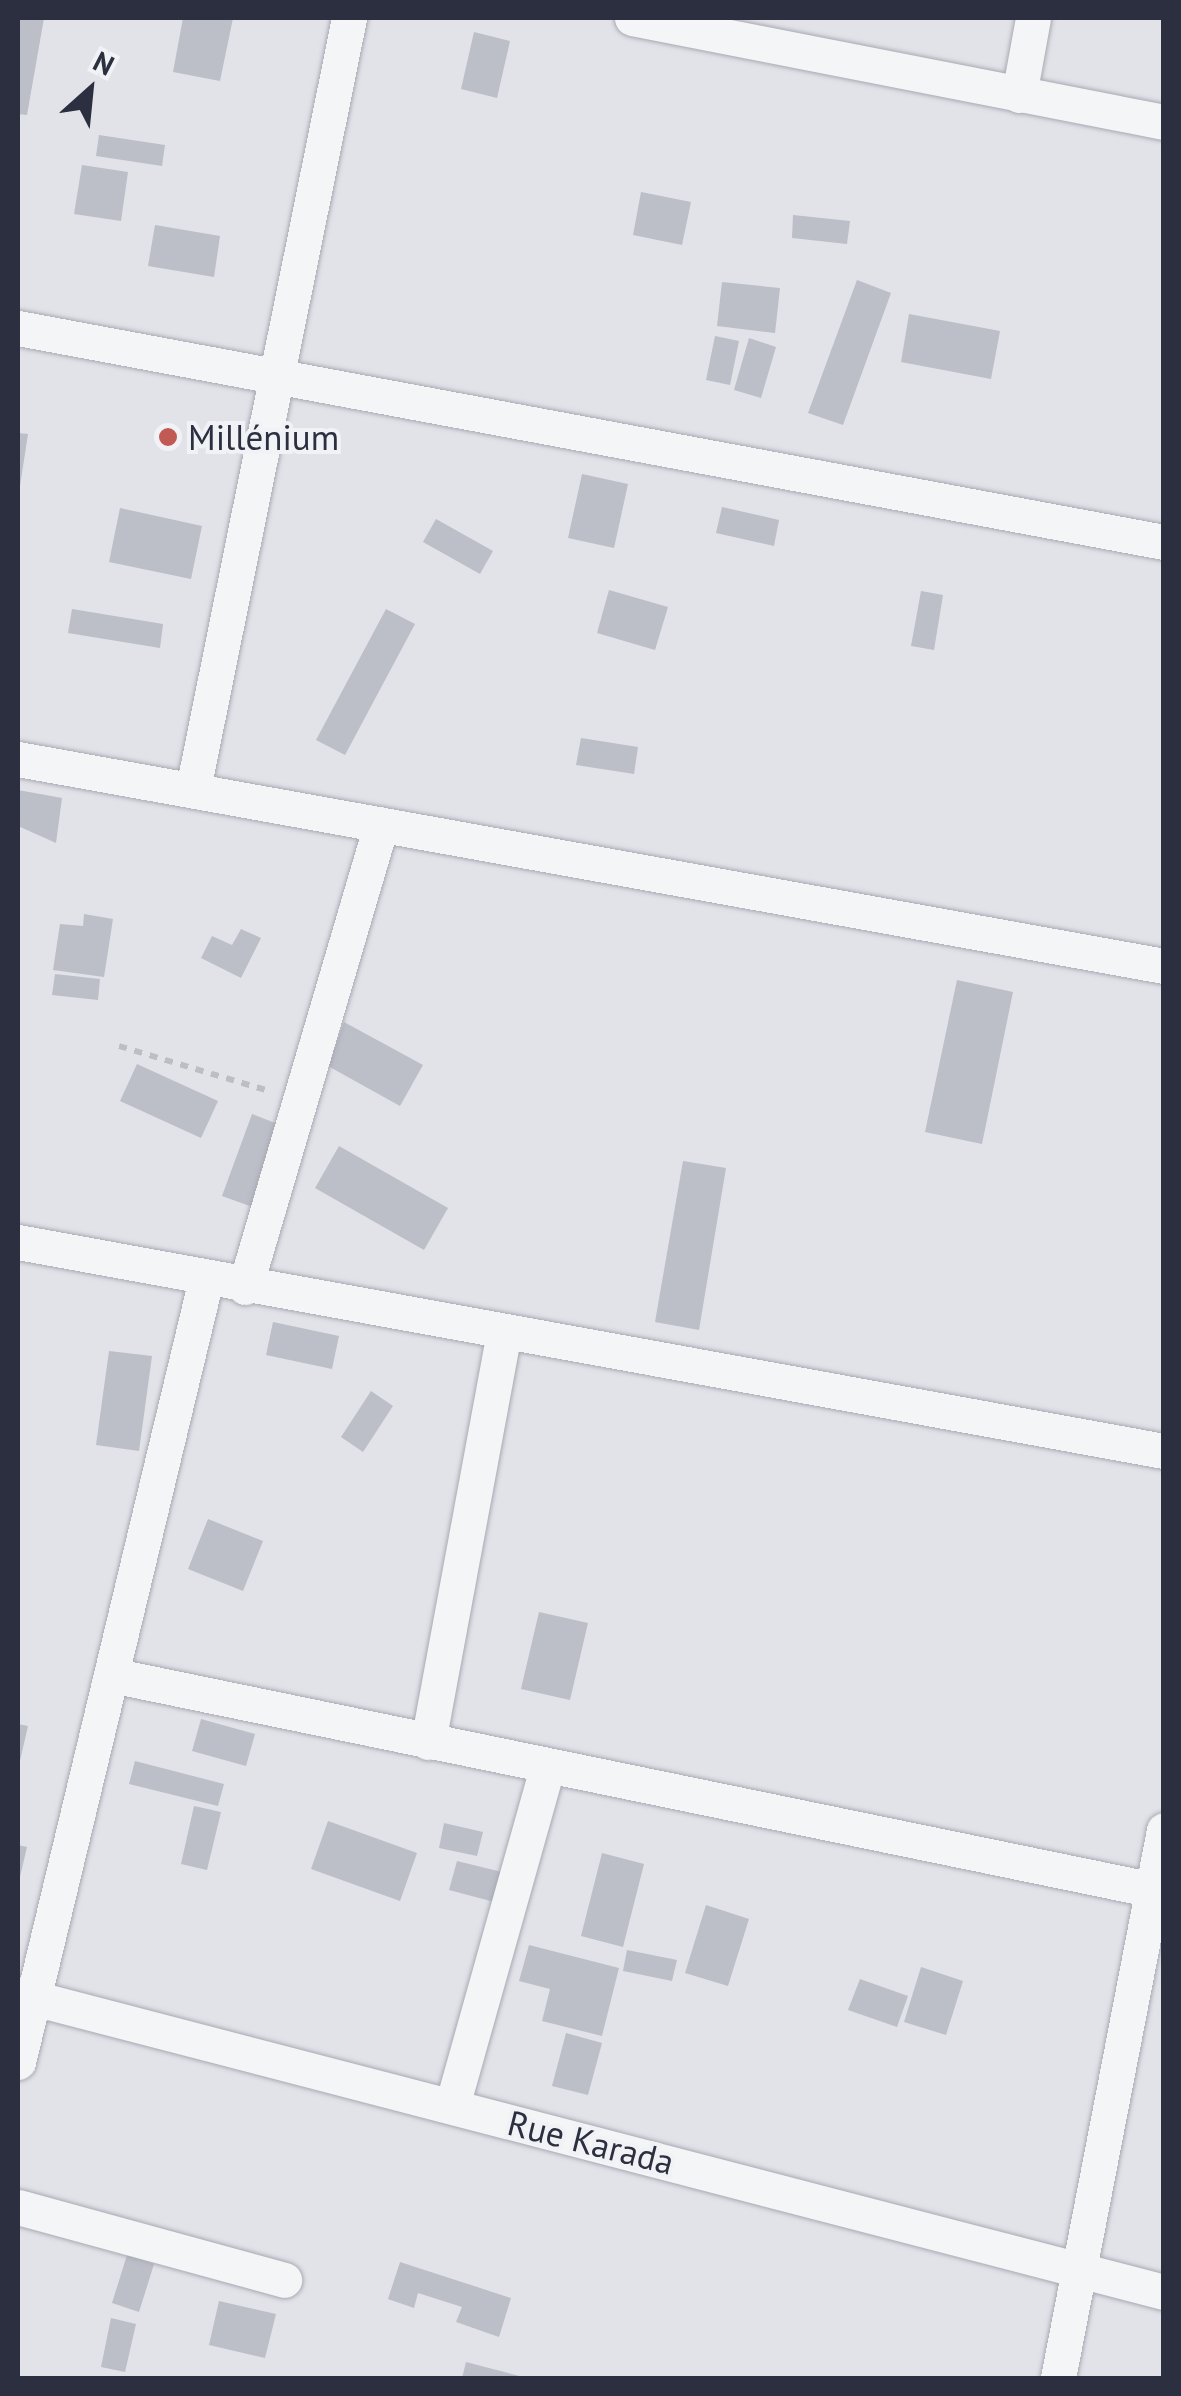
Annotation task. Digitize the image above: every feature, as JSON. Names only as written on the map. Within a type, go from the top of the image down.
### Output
[{"type":"street","points":[[193,789],[350,18]]},
{"type":"street","points":[[632,18],[1164,122]]},
{"type":"street","points":[[1019,96],[1033,18]]},
{"type":"street","points":[[18,328],[279,372],[1164,542]]},
{"type":"street","points":[[18,758],[1164,966]]},
{"type":"street","points":[[245,1287],[381,825]]},
{"type":"street","points":[[18,1242],[503,1338],[1164,1451]]},
{"type":"street","points":[[18,2062],[26,1996],[116,1676],[206,1279]]},
{"type":"street","points":[[428,1742],[503,1338]]},
{"type":"street","points":[[116,1676],[1158,1891]]},
{"type":"street","points":[[452,2106],[548,1768]]},
{"type":"street","points":[[1058,2378],[1084,2267],[1158,1891],[1164,1830]]},
{"type":"street","name":"Rue Karada","points":[[26,1996],[1084,2267],[1164,2292]]},
{"type":"street","points":[[18,2208],[284,2280]]},
{"type":"path","points":[[119,1046],[303,1100]]},
{"type":"building","points":[[18,18],[44,18],[27,115],[18,114]]},
{"type":"building","points":[[183,18],[233,18],[220,81],[173,72]]},
{"type":"building","points":[[474,32],[510,41],[497,98],[461,89]]},
{"type":"building","points":[[99,135],[165,145],[162,166],[96,156]]},
{"type":"building","points":[[82,165],[128,172],[121,221],[74,214]]},
{"type":"building","points":[[641,192],[691,202],[682,245],[633,235]]},
{"type":"building","points":[[793,215],[850,221],[847,244],[792,238]]},
{"type":"building","points":[[155,225],[220,236],[214,277],[148,266]]},
{"type":"building","points":[[857,280],[891,293],[843,425],[808,413]]},
{"type":"building","points":[[722,282],[780,288],[775,333],[717,326]]},
{"type":"building","points":[[909,314],[1000,331],[991,379],[901,362]]},
{"type":"building","points":[[715,336],[739,341],[730,385],[706,380]]},
{"type":"building","points":[[749,338],[776,347],[761,398],[734,390]]},
{"type":"building","points":[[18,433],[28,434],[20,486],[18,486]]},
{"type":"building","points":[[582,474],[628,484],[614,548],[568,538]]},
{"type":"building","points":[[722,507],[779,520],[774,546],[716,533]]},
{"type":"building","points":[[120,508],[202,526],[191,579],[109,562]]},
{"type":"building","points":[[436,519],[493,551],[480,574],[423,542]]},
{"type":"building","points":[[609,590],[668,607],[655,650],[597,633]]},
{"type":"building","points":[[921,591],[943,595],[934,650],[911,646]]},
{"type":"building","points":[[72,609],[163,624],[160,648],[68,633]]},
{"type":"building","points":[[386,609],[415,624],[345,755],[316,740]]},
{"type":"building","points":[[581,738],[638,747],[634,774],[576,765]]},
{"type":"building","points":[[18,790],[62,798],[56,843],[18,826]]},
{"type":"building","points":[[84,914],[113,919],[104,977],[53,970],[60,924],[83,926]]},
{"type":"building","points":[[241,929],[261,938],[241,978],[201,958],[212,936],[232,945]]},
{"type":"building","points":[[55,974],[100,979],[98,1000],[52,995]]},
{"type":"building","points":[[957,980],[1013,992],[982,1144],[925,1132]]},
{"type":"building","points":[[344,1022],[423,1065],[400,1106],[328,1066]]},
{"type":"building","points":[[137,1064],[218,1101],[201,1138],[120,1101]]},
{"type":"building","points":[[252,1114],[288,1128],[258,1209],[222,1196]]},
{"type":"building","points":[[339,1146],[448,1208],[424,1250],[315,1188]]},
{"type":"building","points":[[683,1161],[726,1168],[699,1330],[655,1322]]},
{"type":"building","points":[[273,1322],[339,1336],[332,1369],[266,1355]]},
{"type":"building","points":[[109,1351],[152,1356],[139,1451],[96,1445]]},
{"type":"building","points":[[371,1391],[393,1406],[363,1452],[341,1437]]},
{"type":"building","points":[[208,1519],[263,1541],[243,1591],[188,1569]]},
{"type":"building","points":[[539,1612],[588,1623],[570,1700],[521,1689]]},
{"type":"building","points":[[201,1719],[255,1734],[246,1766],[192,1751]]},
{"type":"building","points":[[18,1724],[28,1726],[19,1765],[18,1765]]},
{"type":"building","points":[[135,1761],[224,1784],[218,1806],[129,1784]]},
{"type":"building","points":[[194,1806],[221,1812],[207,1870],[181,1864]]},
{"type":"building","points":[[328,1821],[417,1853],[400,1901],[311,1869]]},
{"type":"building","points":[[444,1823],[483,1832],[477,1856],[439,1848]]},
{"type":"building","points":[[18,1845],[27,1847],[19,1881],[18,1881]]},
{"type":"building","points":[[602,1853],[644,1864],[623,1947],[581,1936]]},
{"type":"building","points":[[457,1861],[506,1873],[498,1903],[449,1890]]},
{"type":"building","points":[[706,1905],[749,1919],[728,1986],[685,1973]]},
{"type":"building","points":[[529,1945],[619,1968],[602,2036],[542,2021],[550,1989],[519,1981]]},
{"type":"building","points":[[627,1950],[677,1960],[672,1981],[623,1971]]},
{"type":"building","points":[[921,1967],[963,1981],[946,2035],[904,2022]]},
{"type":"building","points":[[860,1979],[908,1996],[897,2027],[848,2010]]},
{"type":"building","points":[[566,2033],[602,2043],[588,2095],[552,2086]]},
{"type":"building","points":[[127,2255],[154,2264],[139,2312],[112,2303]]},
{"type":"building","points":[[400,2262],[511,2298],[499,2337],[456,2322],[462,2307],[418,2293],[414,2308],[388,2299]]},
{"type":"building","points":[[219,2301],[276,2314],[265,2358],[209,2345]]},
{"type":"building","points":[[111,2318],[136,2324],[125,2372],[101,2367]]},
{"type":"building","points":[[466,2362],[523,2377],[523,2378],[462,2378]]},
{"type":"place","name":"Millénium","points":[[168,437]]}]
